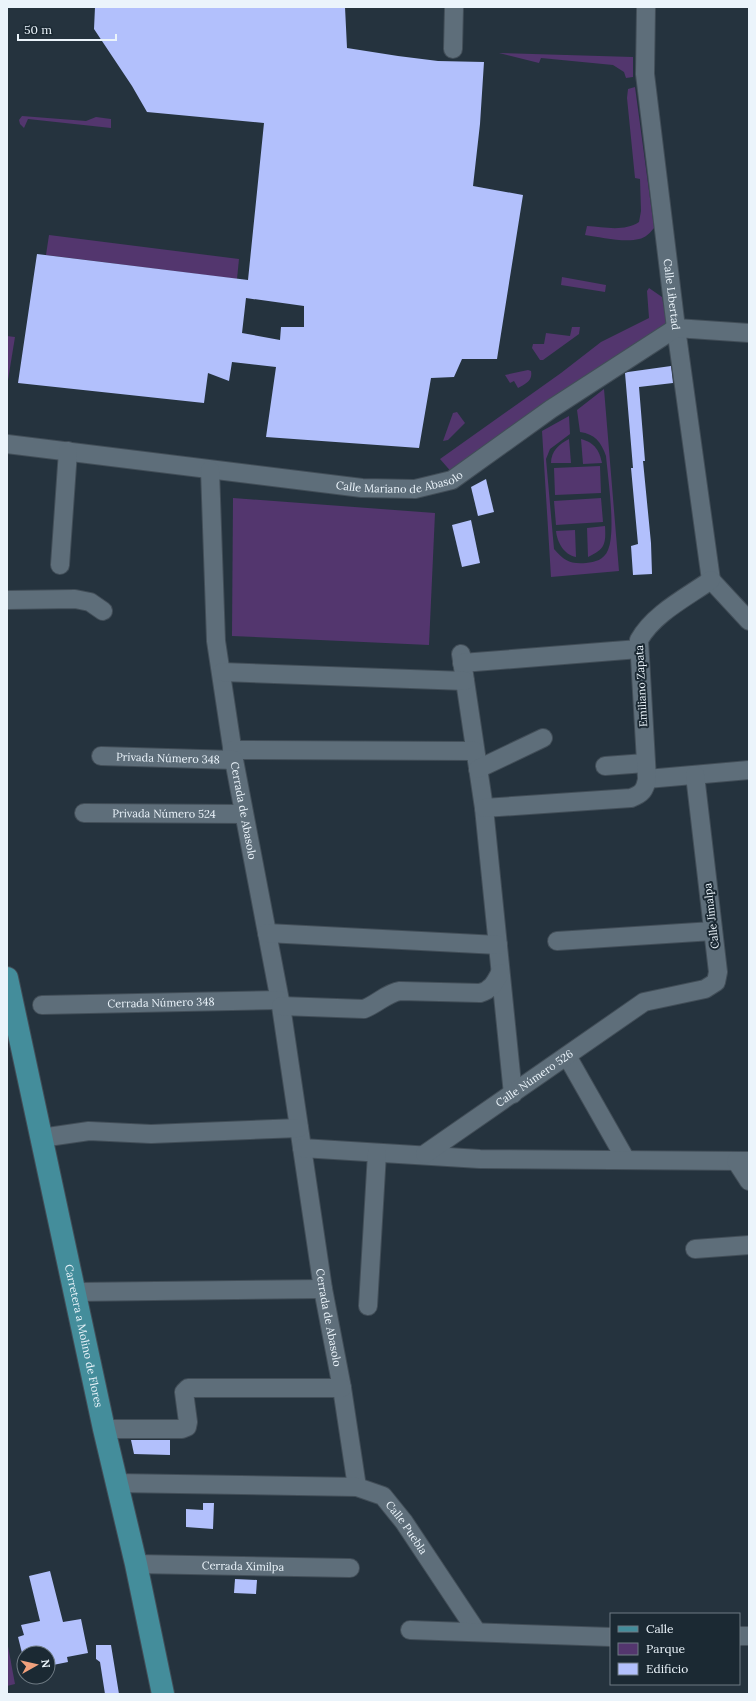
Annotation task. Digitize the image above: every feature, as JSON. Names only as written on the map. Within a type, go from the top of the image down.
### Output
[{"type":"main road","name":"Carretera a Molino de Flores","points":[[7,978],[104,1429],[136,1564],[162,1694]]},
{"type":"street","points":[[453,49],[454,7]]},
{"type":"street","name":"Calle Libertad","points":[[646,7],[645,74],[676,328],[711,580]]},
{"type":"street","points":[[676,328],[749,333]]},
{"type":"street","name":"Calle Mariano de Abasolo","points":[[7,444],[362,488],[415,489],[438,485],[452,480],[550,409],[676,328]]},
{"type":"street","points":[[60,565],[68,451]]},
{"type":"street","name":"Cerrada de Abasolo","points":[[210,470],[214,619],[216,641],[222,672],[233,755],[281,1003],[323,1289],[342,1388],[358,1487]]},
{"type":"street","points":[[711,580],[749,621]]},
{"type":"street","name":"Emiliano Zapata","points":[[646,771],[639,640],[646,628],[711,580]]},
{"type":"street","points":[[7,600],[75,599],[90,602],[103,612]]},
{"type":"street","points":[[513,1094],[484,808],[462,659],[639,649]]},
{"type":"street","points":[[222,672],[465,681]]},
{"type":"street","points":[[478,769],[543,738]]},
{"type":"street","name":"Privada Número 348","points":[[101,756],[475,751]]},
{"type":"street","points":[[605,766],[695,775],[749,770]]},
{"type":"street","points":[[484,808],[631,798],[639,795],[645,789],[646,771]]},
{"type":"street","name":"Calle Jimalpa","points":[[644,1002],[705,988],[716,982],[718,972],[695,775]]},
{"type":"street","name":"Privada Número 524","points":[[84,813],[244,814]]},
{"type":"street","points":[[557,941],[713,931]]},
{"type":"street","points":[[267,933],[498,945]]},
{"type":"street","name":"Cerrada Número 348","points":[[42,1005],[281,1003],[364,1009],[372,1006],[392,993],[400,991],[480,993],[492,988],[500,973]]},
{"type":"street","name":"Calle Número 526","points":[[425,1154],[644,1002]]},
{"type":"street","points":[[567,1056],[626,1160]]},
{"type":"street","points":[[41,1138],[89,1131],[151,1134],[299,1128]]},
{"type":"street","points":[[302,1148],[377,1153],[425,1154],[480,1159],[742,1161],[749,1181]]},
{"type":"street","points":[[368,1306],[377,1153]]},
{"type":"street","points":[[695,1249],[749,1245]]},
{"type":"street","points":[[75,1292],[323,1289]]},
{"type":"street","points":[[104,1429],[187,1427],[188,1422],[184,1392],[188,1388],[342,1388]]},
{"type":"street","name":"Calle Puebla","points":[[116,1483],[358,1487],[383,1496],[404,1522],[477,1632]]},
{"type":"street","name":"Cerrada Ximilpa","points":[[136,1564],[350,1568]]},
{"type":"street","points":[[410,1630],[610,1637]]},
{"type":"green space","points":[[499,53],[633,57],[633,77],[626,78],[624,72],[613,65],[541,58],[539,63]]},
{"type":"green space","points":[[635,87],[654,228],[645,236],[633,240],[585,235],[587,226],[620,228],[639,222],[641,211],[640,179],[635,178],[627,98],[628,89]]},
{"type":"green space","points":[[22,116],[86,121],[96,117],[111,119],[111,128],[28,119],[24,128],[20,124],[19,120]]},
{"type":"green space","points":[[49,235],[239,259],[237,279],[46,255]]},
{"type":"green space","points":[[562,277],[606,285],[605,292],[561,285]]},
{"type":"green space","points":[[649,288],[662,297],[668,329],[454,475],[440,459],[561,373],[601,342],[649,318],[647,291]]},
{"type":"green space","points":[[572,327],[580,327],[579,334],[543,360],[540,360],[532,348],[533,344],[544,344],[546,333],[570,336]]},
{"type":"green space","points":[[7,336],[15,337],[7,386]]},
{"type":"green space","points":[[528,370],[531,371],[530,380],[518,388],[514,381],[510,383],[505,375]]},
{"type":"green space","points":[[604,389],[619,571],[551,577],[542,431],[569,416],[570,434],[550,449],[546,459],[554,549],[564,559],[575,563],[586,563],[599,560],[608,550],[611,531],[611,504],[606,456],[600,443],[594,437],[580,432],[577,410]]},
{"type":"green space","points":[[457,412],[465,423],[448,440],[443,441],[453,413]]},
{"type":"green space","points":[[569,439],[571,463],[551,463],[552,455],[556,448]]},
{"type":"green space","points":[[581,439],[590,443],[596,448],[602,463],[583,464]]},
{"type":"green space","points":[[600,466],[601,493],[555,495],[554,468]]},
{"type":"green space","points":[[233,498],[435,513],[429,645],[232,636]]},
{"type":"green space","points":[[601,498],[603,522],[556,525],[554,501]]},
{"type":"green space","points":[[605,526],[605,542],[598,551],[588,557],[587,528]]},
{"type":"green space","points":[[575,530],[576,557],[565,551],[558,539],[556,531]]},
{"type":"green space","points":[[7,1641],[15,1684],[7,1686]]},
{"type":"building","points":[[95,7],[345,7],[347,48],[438,61],[484,62],[480,124],[473,186],[523,195],[497,359],[462,359],[454,377],[431,378],[419,448],[266,437],[276,367],[232,362],[229,381],[208,373],[204,403],[18,383],[37,254],[248,280],[264,123],[147,112],[132,86],[94,29]],"holes":[[[246,298],[304,306],[304,327],[281,327],[280,340],[242,333]]]},
{"type":"building","points":[[671,366],[673,383],[639,387],[652,574],[633,575],[631,546],[638,544],[631,468],[633,468],[625,373]]},
{"type":"building","points":[[486,479],[494,512],[478,516],[471,487]]},
{"type":"building","points":[[471,520],[480,563],[462,567],[452,525]]},
{"type":"building","points":[[131,1440],[170,1440],[170,1455],[134,1454]]},
{"type":"building","points":[[203,1503],[214,1503],[213,1529],[186,1527],[186,1509],[203,1510]]},
{"type":"building","points":[[50,1571],[63,1622],[81,1619],[88,1653],[67,1657],[68,1662],[56,1664],[56,1645],[20,1645],[18,1637],[24,1635],[21,1625],[40,1621],[29,1576]]},
{"type":"building","points":[[235,1579],[257,1580],[256,1594],[234,1593]]},
{"type":"building","points":[[96,1645],[111,1645],[119,1694],[105,1694],[100,1662],[96,1659]]}]
